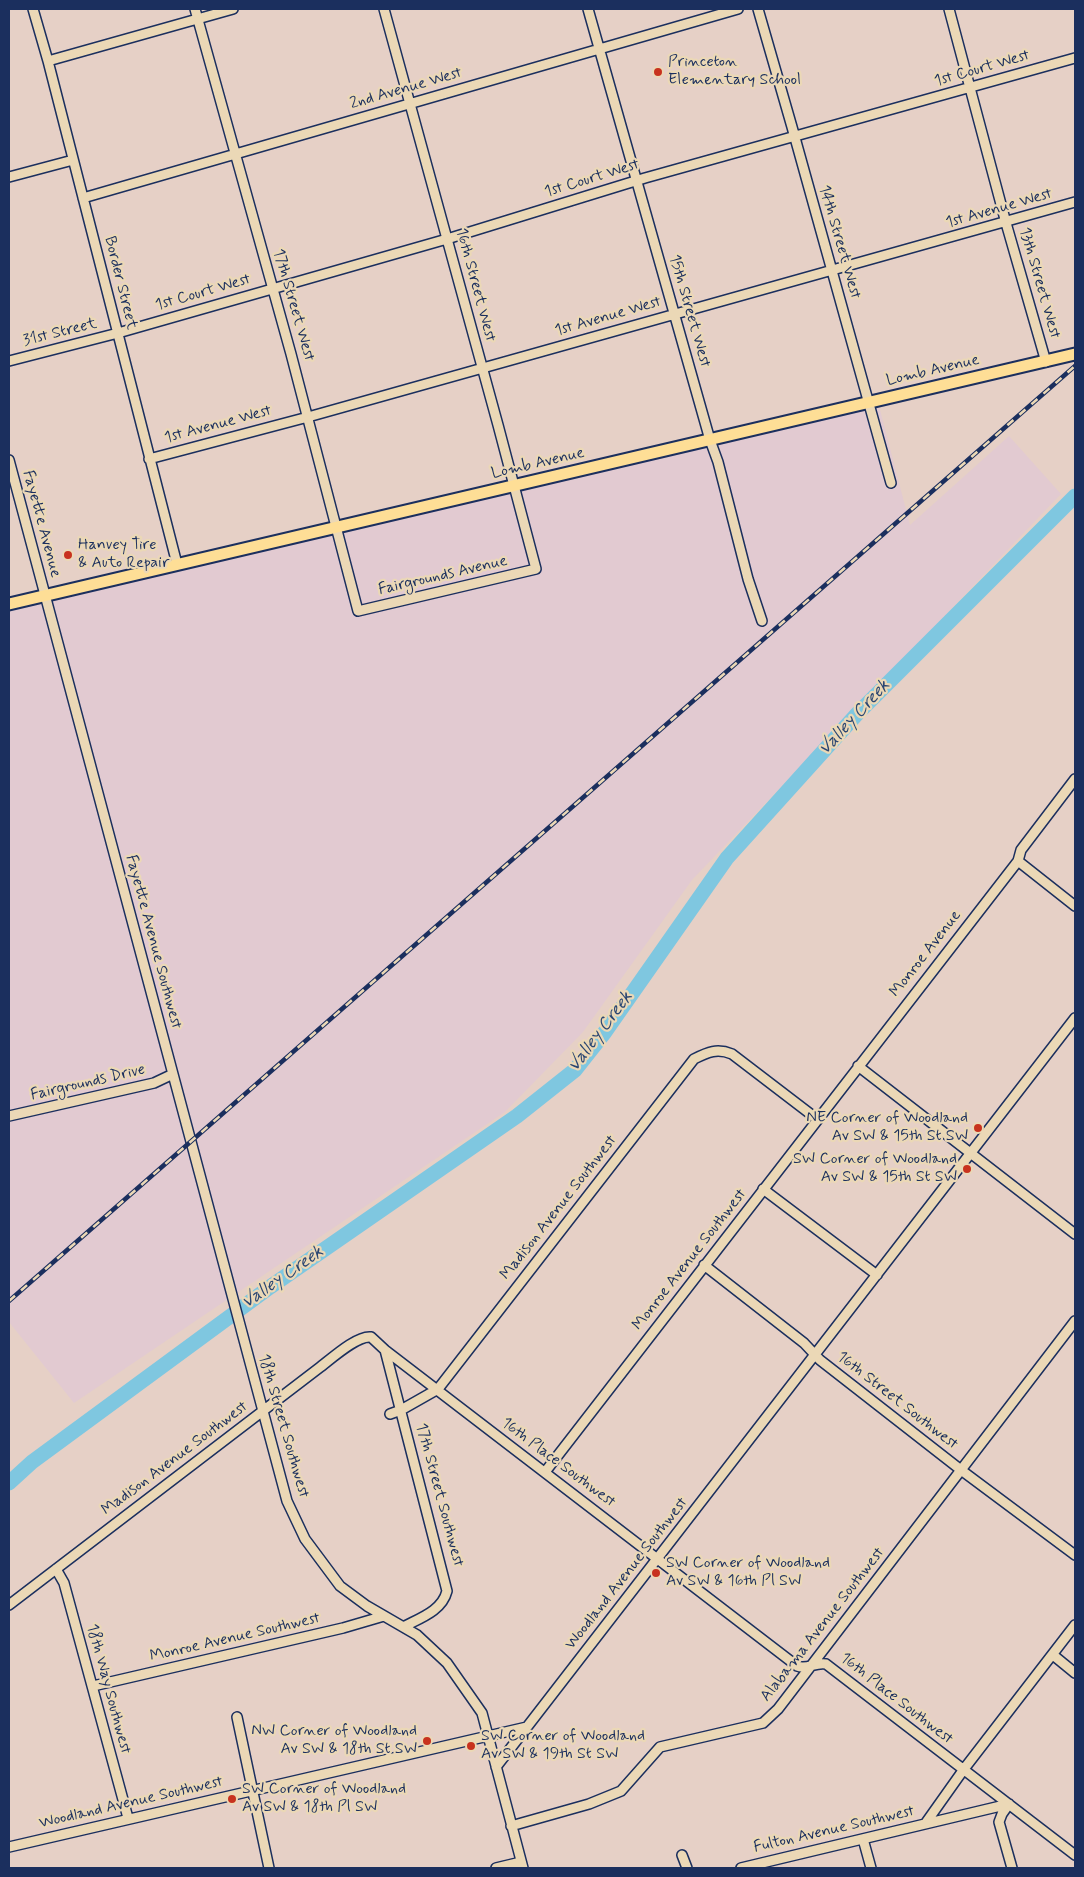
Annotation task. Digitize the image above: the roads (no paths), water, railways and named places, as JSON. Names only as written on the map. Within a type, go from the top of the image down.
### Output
[{"type":"main road","name":"Lomb Avenue","points":[[9,604],[1075,354]]},
{"type":"street","name":"Border Street","points":[[33,9],[177,564]]},
{"type":"street","name":"17th Street West","points":[[195,9],[308,417],[358,611]]},
{"type":"street","points":[[48,61],[233,9]]},
{"type":"street","name":"16th Street West","points":[[384,9],[536,569]]},
{"type":"street","name":"15th Street West","points":[[588,9],[710,440],[718,462],[748,580],[762,621]]},
{"type":"street","name":"2nd Avenue West","points":[[83,198],[738,9]]},
{"type":"street","name":"14th Street West","points":[[758,9],[890,484]]},
{"type":"street","name":"13th Street West","points":[[949,9],[1046,362]]},
{"type":"street","name":"1st Court West","points":[[118,334],[447,239],[637,181],[1075,58]]},
{"type":"street","points":[[9,177],[73,160]]},
{"type":"street","name":"1st Avenue West","points":[[149,459],[308,417],[1075,202]]},
{"type":"street","name":"31st Street","points":[[9,361],[118,334]]},
{"type":"street","name":"Fayette Avenue","points":[[9,460],[45,596]]},
{"type":"street","name":"Fairgrounds Avenue","points":[[358,611],[536,569]]},
{"type":"street","name":"Fayette Avenue Southwest","points":[[45,596],[232,1297]]},
{"type":"street","points":[[1075,779],[1021,850],[1018,861],[1075,906]]},
{"type":"street","name":"Monroe Avenue","points":[[858,1066],[1018,861]]},
{"type":"street","name":"Woodland Avenue Southwest","points":[[9,1847],[128,1818],[527,1728],[1075,1018]]},
{"type":"street","name":"Madison Avenue Southwest","points":[[438,1389],[694,1059],[709,1052],[724,1050],[732,1054],[816,1119]]},
{"type":"street","points":[[858,1066],[1075,1234]]},
{"type":"street","name":"Monroe Avenue Southwest","points":[[545,1472],[858,1066]]},
{"type":"street","name":"Fairgrounds Drive","points":[[9,1116],[154,1083],[173,1074]]},
{"type":"street","points":[[763,1189],[877,1275]]},
{"type":"street","name":"16th Street Southwest","points":[[704,1265],[816,1354],[820,1360],[961,1470],[1075,1555]]},
{"type":"street","name":"18th Street Southwest","points":[[232,1297],[287,1501],[305,1539],[340,1586],[367,1606],[417,1635],[447,1663],[482,1713],[522,1865]]},
{"type":"street","name":"Alabama Avenue Southwest","points":[[511,1826],[589,1804],[621,1791],[660,1747],[763,1723],[778,1709],[1075,1321]]},
{"type":"street","name":"Madison Avenue Southwest","points":[[9,1605],[357,1340],[371,1337],[385,1350]]},
{"type":"street","name":"16th Place Southwest","points":[[385,1350],[796,1666],[804,1668],[821,1663],[826,1664],[1075,1855]]},
{"type":"street","name":"17th Street Southwest","points":[[385,1350],[447,1591],[445,1599],[435,1610],[403,1627]]},
{"type":"street","points":[[390,1414],[401,1410],[438,1389]]},
{"type":"street","name":"18th Way Southwest","points":[[56,1569],[64,1583],[128,1818]]},
{"type":"street","name":"Monroe Avenue Southwest","points":[[93,1686],[343,1628],[384,1616]]},
{"type":"street","name":"Fulton Avenue Southwest","points":[[740,1868],[925,1824],[964,1769],[1075,1625]]},
{"type":"street","points":[[1052,1655],[1075,1673]]},
{"type":"street","points":[[237,1717],[269,1868]]},
{"type":"street","points":[[496,1767],[527,1728]]},
{"type":"street","points":[[925,1824],[1009,1804]]},
{"type":"street","points":[[1009,1804],[999,1822],[1012,1868]]},
{"type":"street","points":[[863,1839],[871,1868]]},
{"type":"street","points":[[682,1855],[687,1868]]},
{"type":"street","points":[[496,1868],[522,1865]]},
{"type":"waterway","name":"Valley Creek","points":[[9,1483],[32,1462],[270,1287],[517,1116],[575,1070],[605,1032],[727,858],[857,714],[1075,496]]},
{"type":"railway","points":[[9,1301],[1075,366]]},
{"type":"place","name":"Princeton Elementary School","points":[[658,72]]},
{"type":"place","name":"Hanvey Tire & Auto Repair","points":[[68,555]]},
{"type":"place","name":"NE Corner of Woodland Av SW & 15th St SW","points":[[978,1128]]},
{"type":"place","name":"SW Corner of Woodland Av SW & 15th St SW","points":[[967,1169]]},
{"type":"place","name":"SW Corner of Woodland Av SW & 16th Pl SW","points":[[656,1573]]},
{"type":"place","name":"NW Corner of Woodland Av SW & 18th St SW","points":[[427,1741]]},
{"type":"place","name":"SW Corner of Woodland Av SW & 19th St SW","points":[[471,1746]]},
{"type":"place","name":"SW Corner of Woodland Av SW & 18th Pl SW","points":[[232,1799]]}]
